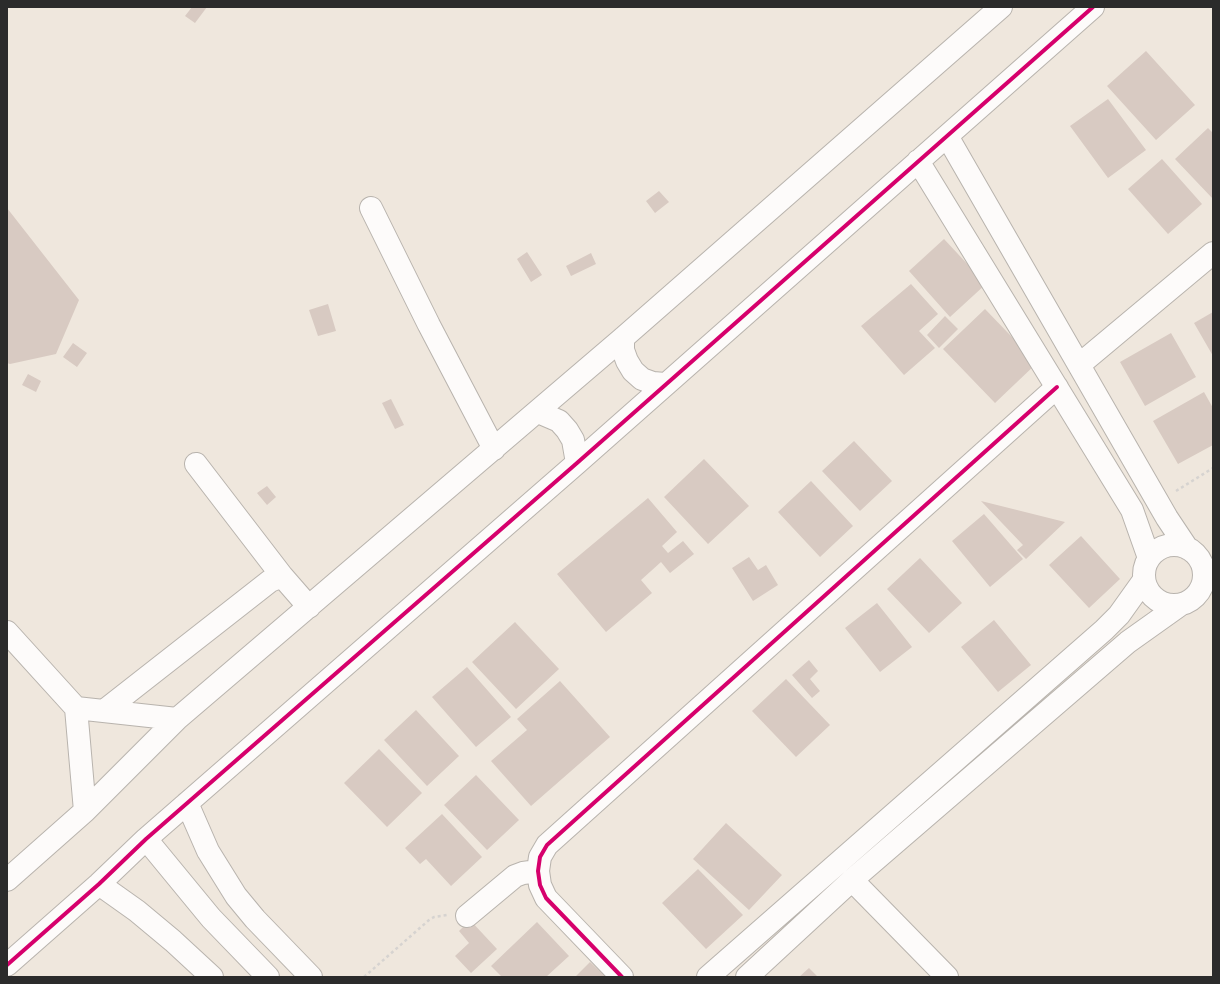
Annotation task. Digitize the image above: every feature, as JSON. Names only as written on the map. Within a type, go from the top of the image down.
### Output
[{"type":"street","points":[[7,880],[86,811],[177,719],[538,412],[1001,7]]},
{"type":"street","points":[[7,965],[99,884],[146,838],[577,463],[1093,7]]},
{"type":"street","points":[[747,977],[852,880],[1128,642],[1196,601],[1204,579],[1200,558],[1158,502],[947,136]]},
{"type":"street","points":[[918,161],[1132,510],[1141,531],[1149,558]]},
{"type":"street","points":[[371,208],[429,325],[494,449]]},
{"type":"street","points":[[1079,365],[1213,253]]},
{"type":"street","points":[[623,338],[623,350],[633,371],[642,379],[653,383],[665,384]]},
{"type":"street","points":[[622,977],[546,898],[540,885],[538,871],[540,857],[547,844],[1057,387]]},
{"type":"street","points":[[538,412],[559,421],[567,430],[573,440],[577,463]]},
{"type":"street","points":[[196,464],[282,576],[309,607]]},
{"type":"street","points":[[1196,601],[1161,602],[1153,597],[1147,589],[1144,580],[1144,572],[1149,558],[1162,548],[1179,546],[1200,558]]},
{"type":"street","points":[[104,711],[270,581],[282,576]]},
{"type":"street","points":[[708,977],[1104,630],[1119,615],[1144,580]]},
{"type":"street","points":[[7,632],[76,708],[86,811]]},
{"type":"street","points":[[76,708],[177,719]]},
{"type":"street","points":[[187,803],[208,851],[236,896],[255,919],[311,977]]},
{"type":"street","points":[[146,838],[211,918],[268,977]]},
{"type":"street","points":[[467,916],[515,876],[522,872],[538,871]]},
{"type":"street","points":[[852,880],[947,977]]},
{"type":"street","points":[[99,884],[137,911],[173,941],[212,977]]},
{"type":"path","points":[[1158,502],[1213,468]]},
{"type":"path","points":[[364,977],[434,917],[441,915],[467,916]]},
{"type":"building","points":[[192,7],[207,7],[195,23],[185,16]]},
{"type":"building","points":[[1146,51],[1195,105],[1156,140],[1107,86]]},
{"type":"building","points":[[1108,99],[1146,150],[1108,178],[1070,126]]},
{"type":"building","points":[[1208,128],[1213,133],[1213,199],[1175,159]]},
{"type":"building","points":[[1162,159],[1202,204],[1168,234],[1128,189]]},
{"type":"building","points":[[659,191],[669,202],[655,213],[646,201]]},
{"type":"building","points":[[7,208],[79,300],[56,354],[10,364],[7,363]]},
{"type":"building","points":[[944,239],[986,284],[950,317],[909,271]]},
{"type":"building","points":[[527,252],[542,275],[531,282],[517,259]]},
{"type":"building","points":[[591,253],[596,264],[571,276],[566,266]]},
{"type":"building","points":[[911,284],[938,314],[919,331],[935,348],[904,375],[861,326]]},
{"type":"building","points":[[328,304],[336,331],[318,336],[309,310]]},
{"type":"building","points":[[985,309],[1037,363],[995,403],[943,349]]},
{"type":"building","points":[[1213,312],[1213,356],[1194,323]]},
{"type":"building","points":[[945,316],[958,329],[939,348],[927,335]]},
{"type":"building","points":[[1171,333],[1196,377],[1145,406],[1120,362]]},
{"type":"building","points":[[73,343],[87,353],[77,367],[63,357]]},
{"type":"building","points":[[28,374],[41,381],[36,392],[22,385]]},
{"type":"building","points":[[1204,392],[1213,408],[1213,445],[1178,464],[1153,421]]},
{"type":"building","points":[[391,399],[404,425],[395,429],[382,403]]},
{"type":"building","points":[[854,441],[892,481],[860,511],[822,471]]},
{"type":"building","points":[[704,459],[749,506],[708,544],[664,497]]},
{"type":"building","points":[[811,481],[853,526],[820,557],[778,512]]},
{"type":"building","points":[[267,486],[276,497],[267,505],[257,493]]},
{"type":"building","points":[[648,498],[677,532],[662,546],[668,553],[683,541],[694,554],[670,573],[661,562],[641,580],[652,593],[606,632],[557,574]]},
{"type":"building","points":[[981,501],[1065,522],[1026,559],[1017,550],[1023,545]]},
{"type":"building","points":[[984,514],[1023,559],[990,587],[952,541]]},
{"type":"building","points":[[1081,536],[1120,579],[1089,608],[1049,565]]},
{"type":"building","points":[[749,557],[758,570],[766,565],[778,585],[753,601],[732,568]]},
{"type":"building","points":[[920,558],[962,603],[929,633],[887,589]]},
{"type":"building","points":[[877,603],[912,647],[880,672],[845,628]]},
{"type":"building","points":[[994,620],[1031,665],[998,692],[961,647]]},
{"type":"building","points":[[515,622],[559,669],[516,709],[472,662]]},
{"type":"building","points":[[809,660],[818,671],[810,679],[820,691],[812,698],[792,675]]},
{"type":"building","points":[[467,667],[511,717],[476,747],[432,697]]},
{"type":"building","points":[[786,679],[830,725],[796,757],[752,711]]},
{"type":"building","points":[[560,681],[610,737],[531,806],[491,761],[527,730],[517,719]]},
{"type":"building","points":[[416,710],[459,756],[427,786],[384,740]]},
{"type":"building","points":[[379,749],[422,793],[387,827],[344,783]]},
{"type":"building","points":[[476,775],[519,820],[487,850],[444,805]]},
{"type":"building","points":[[442,814],[482,857],[451,886],[426,859],[420,864],[405,848]]},
{"type":"building","points":[[726,823],[782,875],[749,910],[693,859]]},
{"type":"building","points":[[698,869],[743,915],[706,949],[662,903]]},
{"type":"building","points":[[470,920],[497,949],[471,973],[455,956],[469,943],[459,931]]},
{"type":"building","points":[[537,922],[569,956],[546,977],[502,977],[491,966]]},
{"type":"building","points":[[590,962],[606,977],[575,977]]},
{"type":"building","points":[[809,968],[818,977],[799,977]]},
{"type":"cycle path","points":[[7,965],[99,884],[146,839],[577,463],[1093,7]]},
{"type":"cycle path","points":[[622,977],[546,898],[540,885],[538,871],[540,857],[547,845],[1057,387]]}]
